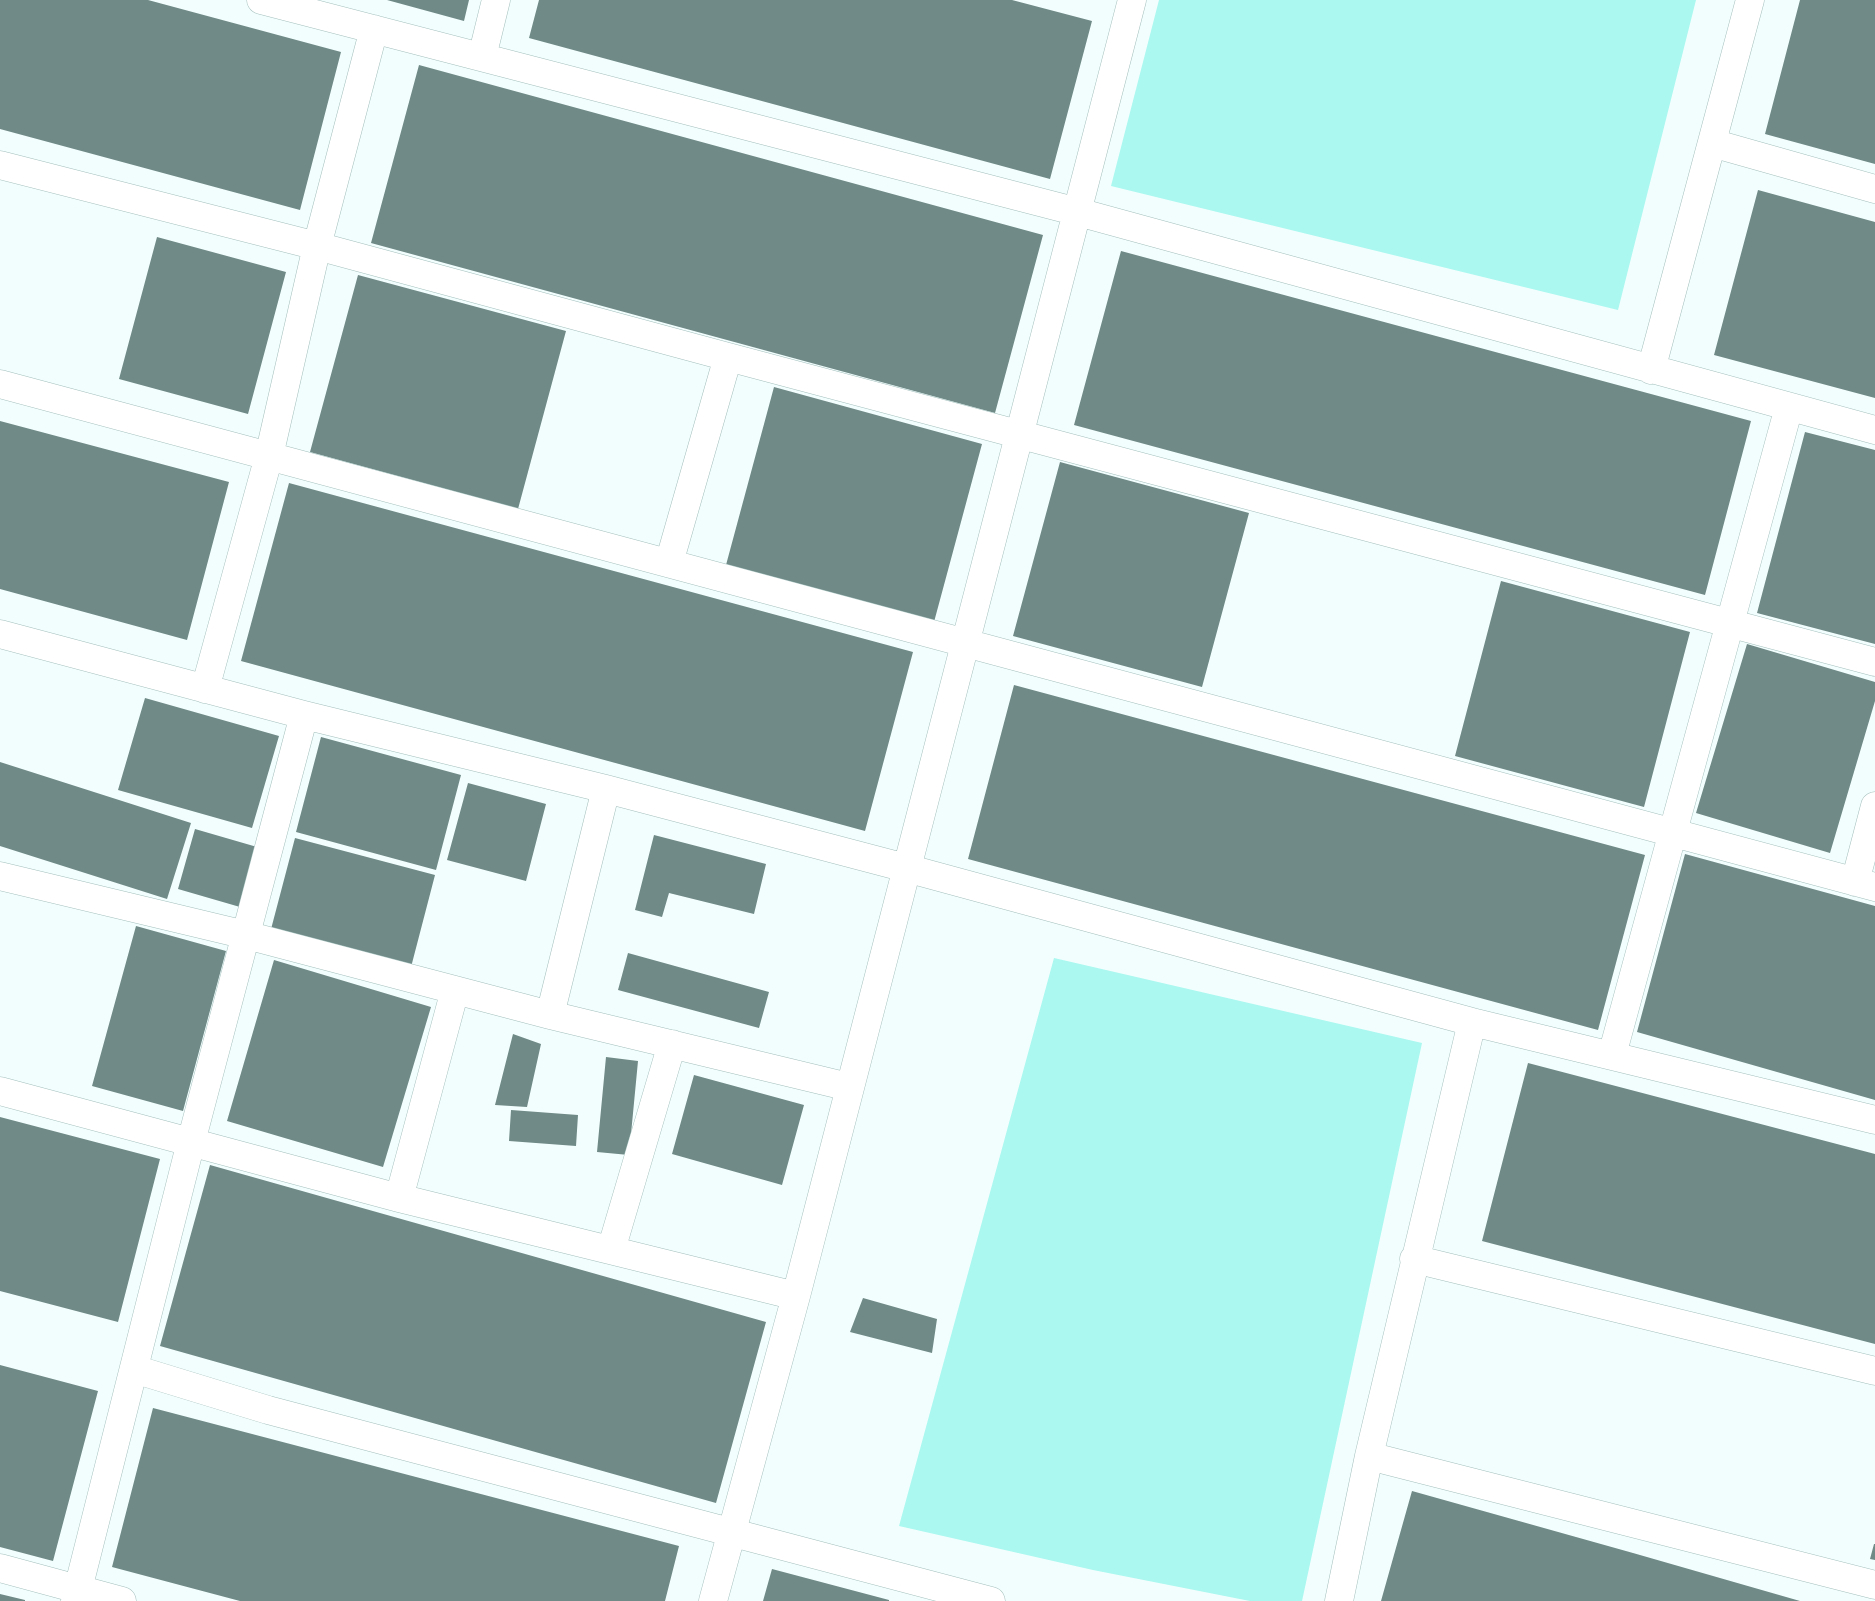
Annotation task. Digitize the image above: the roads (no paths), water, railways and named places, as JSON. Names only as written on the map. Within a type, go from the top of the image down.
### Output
[{"type":"street","points":[[261,0],[1078,212],[1875,430]]},
{"type":"street","points":[[482,57],[496,0]]},
{"type":"street","points":[[713,1601],[796,1296],[1132,0]]},
{"type":"street","points":[[1651,370],[1750,0]]},
{"type":"street","points":[[205,689],[269,456],[317,246],[374,29]]},
{"type":"street","points":[[1712,143],[1875,189]]},
{"type":"street","points":[[0,165],[317,246],[1875,662]]},
{"type":"street","points":[[669,563],[728,357]]},
{"type":"street","points":[[0,384],[1865,885],[1875,806]]},
{"type":"street","points":[[1612,1055],[1789,407]]},
{"type":"street","points":[[0,634],[304,715],[606,789],[906,868],[1472,1022],[1875,1120]]},
{"type":"street","points":[[76,1595],[191,1142],[304,715]]},
{"type":"street","points":[[550,1014],[606,789]]},
{"type":"street","points":[[0,876],[246,935],[550,1014],[849,1087]]},
{"type":"street","points":[[399,1198],[455,990]]},
{"type":"street","points":[[1339,1601],[1369,1456],[1414,1259],[1472,1022]]},
{"type":"street","points":[[612,1250],[672,1044]]},
{"type":"street","points":[[0,1091],[399,1198],[796,1296]]},
{"type":"street","points":[[1414,1259],[1875,1371]]},
{"type":"street","points":[[134,1369],[268,1410],[991,1601]]},
{"type":"street","points":[[1369,1456],[1875,1585]]},
{"type":"street","points":[[0,1568],[76,1595],[122,1601]]}]
